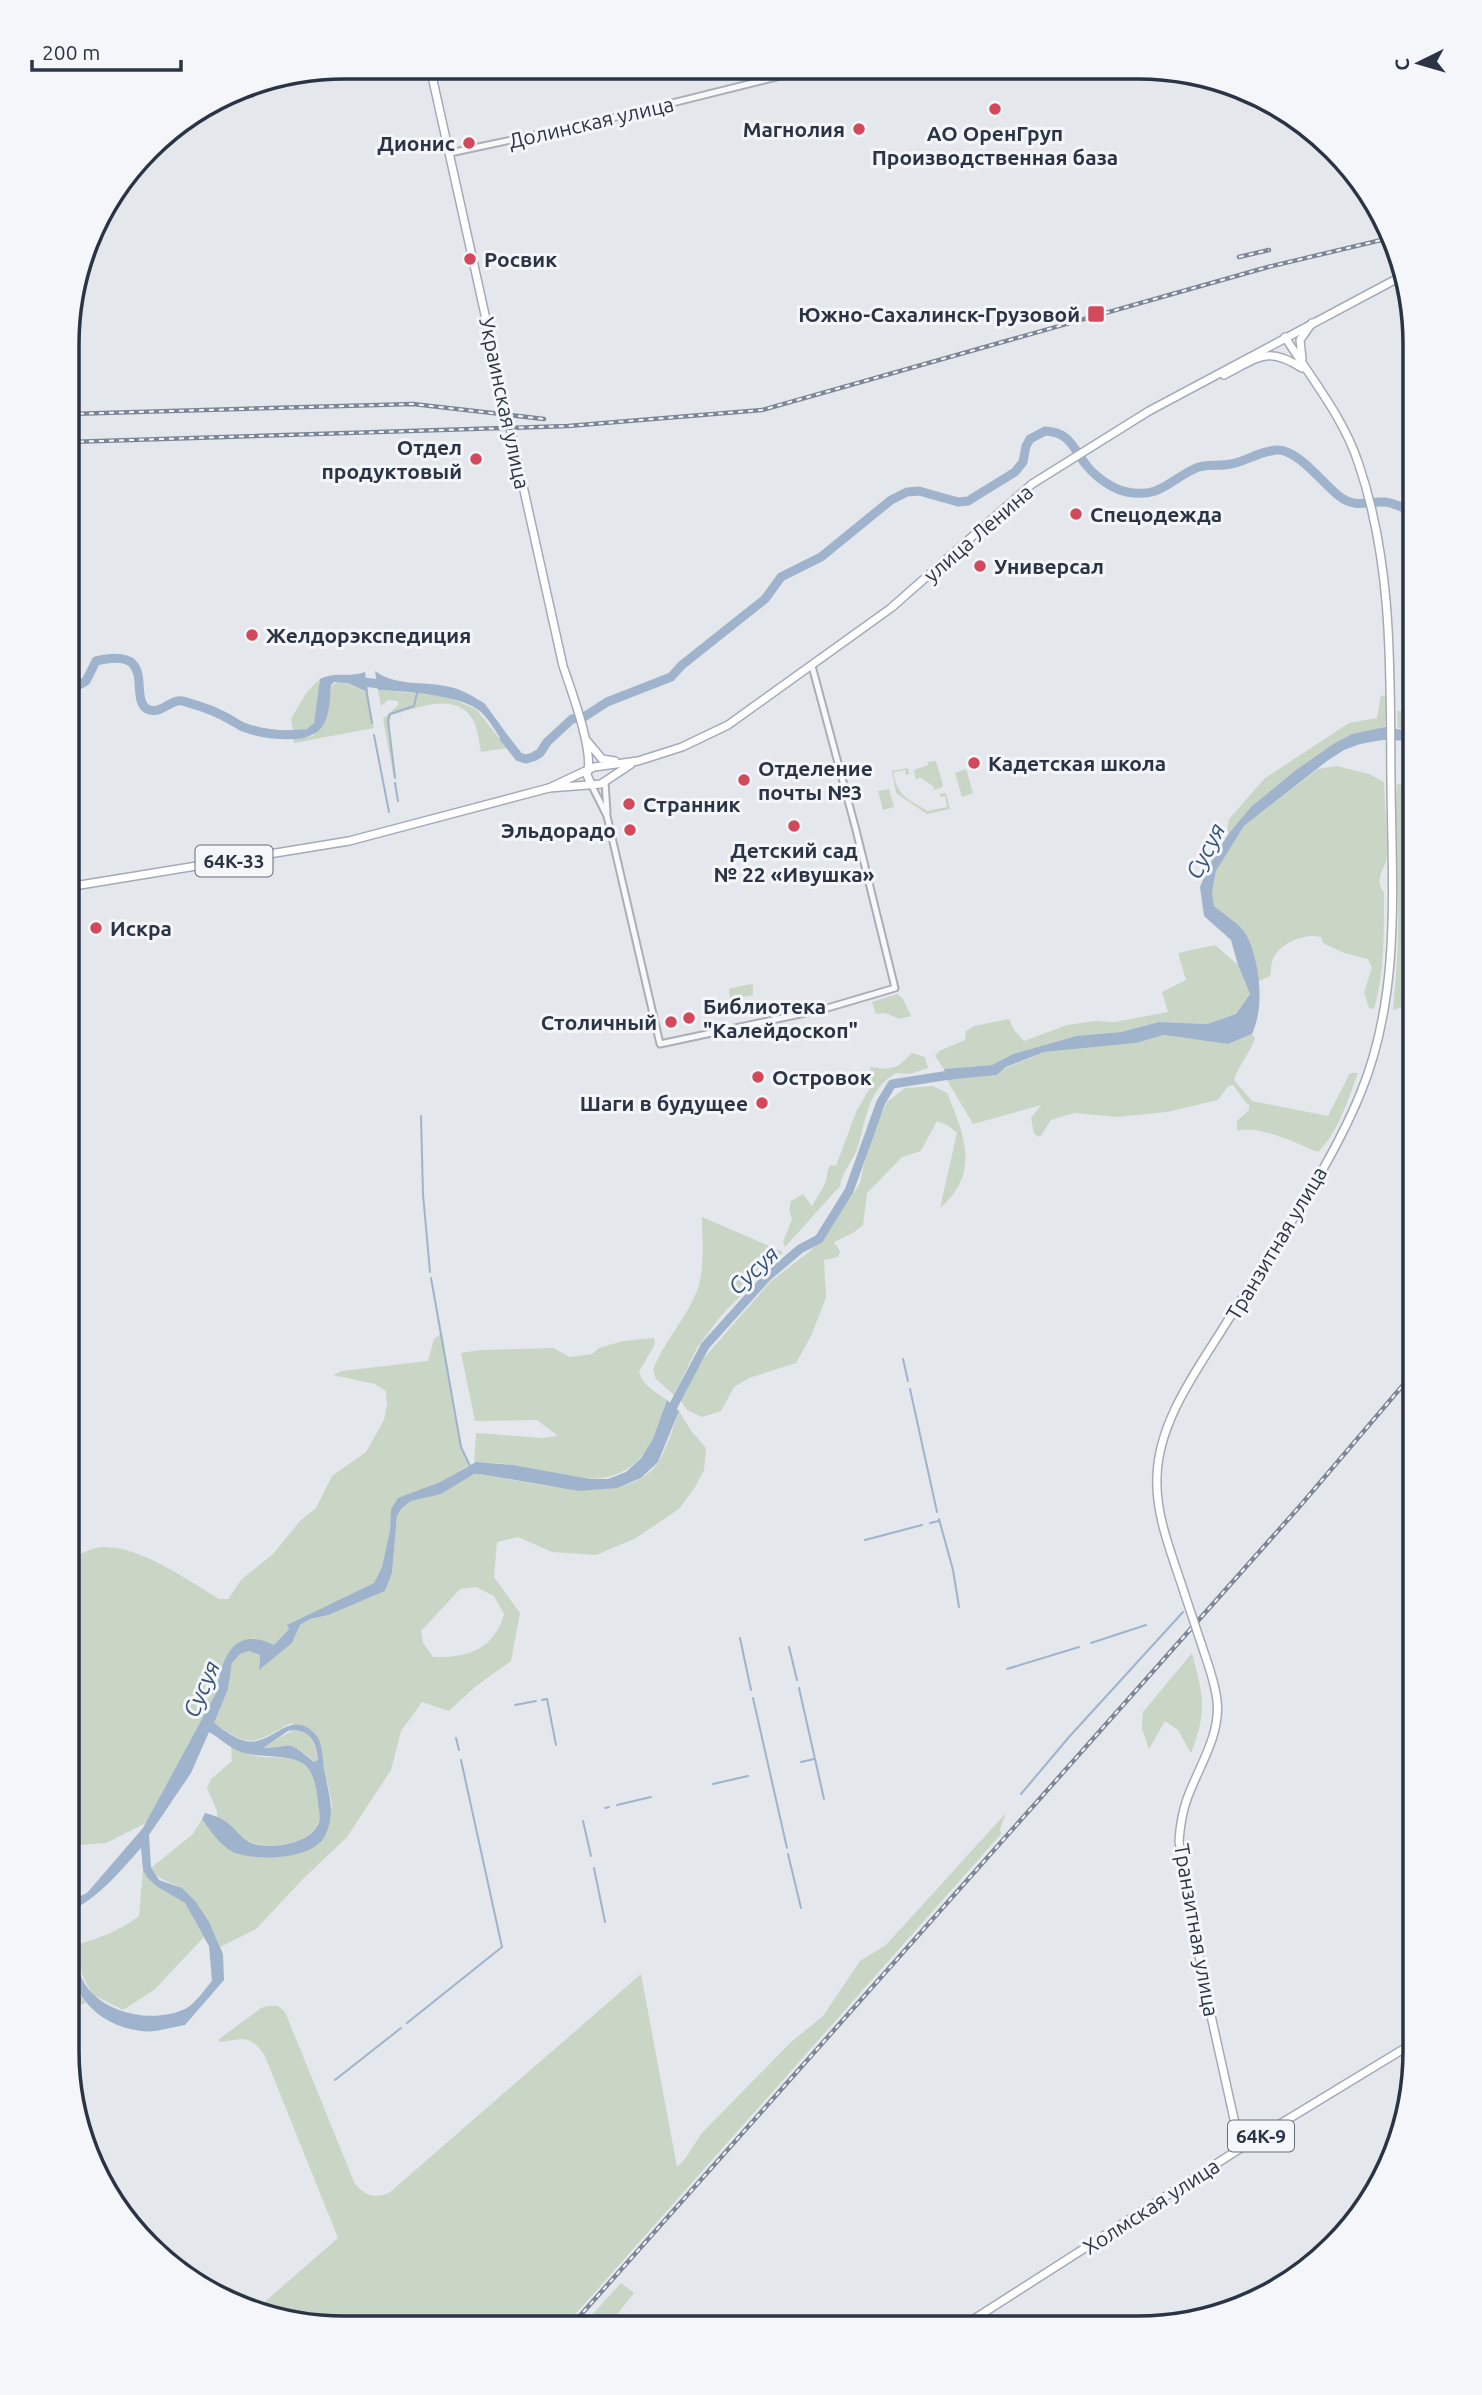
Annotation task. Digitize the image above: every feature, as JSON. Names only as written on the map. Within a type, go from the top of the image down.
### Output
[{"type":"main road","name":"Украинская улица","points":[[433,79],[563,666],[584,735],[588,778],[591,783]]},
{"type":"main road","name":"улица Ленина","points":[[549,788],[594,767],[638,761],[681,747],[728,725],[900,601],[1020,493],[1149,411],[1395,280]]},
{"type":"main road","points":[[1306,370],[1299,347],[1300,340],[1313,321]]},
{"type":"main road","name":"Транзитная улица","points":[[1244,2146],[1234,2119],[1204,1984],[1179,1841],[1181,1819],[1187,1799],[1213,1736],[1217,1701],[1214,1683],[1159,1507],[1157,1475],[1163,1439],[1171,1419],[1342,1132],[1361,1091],[1384,1019],[1391,956],[1387,591],[1357,459],[1342,424],[1285,337]]},
{"type":"main road","points":[[1199,384],[1217,379],[1260,357],[1285,356],[1306,370]]},
{"type":"main road","name":"Украинская улица","points":[[584,735],[606,774],[605,780]]},
{"type":"main road","points":[[584,735],[602,760],[638,761]]},
{"type":"main road","points":[[573,777],[583,766],[584,735]]},
{"type":"main road","name":"улица Ленина","points":[[79,885],[349,841],[549,788],[591,783],[597,785],[638,761]]},
{"type":"main road","name":"Холмская улица","points":[[979,2316],[1244,2146],[1403,2049]]},
{"type":"street","name":"Долинская улица","points":[[450,153],[596,122],[769,79]]},
{"type":"street","name":"Украинская улица","points":[[591,783],[607,816],[660,1044],[824,1009],[895,988],[812,666]]},
{"type":"street","points":[[605,780],[607,816]]},
{"type":"green space","points":[[320,679],[314,723],[307,729],[293,731],[291,719],[306,693]]},
{"type":"green space","points":[[340,681],[368,692],[374,728],[294,743],[293,738],[313,736],[326,718],[332,685]]},
{"type":"green space","points":[[378,690],[444,696],[476,709],[507,748],[481,752],[473,720],[466,711],[457,706],[435,704],[412,709],[391,715],[389,725],[394,778],[383,719],[399,704],[397,701],[388,700],[381,706]]},
{"type":"green space","points":[[1381,695],[1386,697],[1385,727],[1353,738],[1291,775],[1253,807],[1229,833],[1229,819],[1265,778],[1349,723],[1377,718]]},
{"type":"green space","points":[[1397,711],[1403,711],[1403,729],[1398,728]]},
{"type":"green space","points":[[936,761],[943,785],[933,790],[934,787],[920,777],[916,780],[914,770],[928,765],[928,762]]},
{"type":"green space","points":[[1337,766],[1369,774],[1384,782],[1387,855],[1380,881],[1384,892],[1383,951],[1374,1009],[1369,1008],[1364,992],[1372,968],[1368,959],[1344,953],[1323,943],[1321,937],[1308,936],[1281,948],[1273,959],[1270,976],[1259,981],[1246,934],[1214,906],[1212,893],[1216,871],[1244,826],[1318,769]]},
{"type":"green space","points":[[908,768],[909,774],[906,775],[905,770],[894,772],[898,788],[906,797],[928,811],[947,807],[945,796],[940,797],[940,794],[946,793],[950,809],[927,814],[896,793],[892,771]]},
{"type":"green space","points":[[966,769],[973,793],[962,797],[955,773]]},
{"type":"green space","points":[[1397,784],[1403,784],[1403,992],[1402,1007],[1393,1010],[1398,934]]},
{"type":"green space","points":[[889,789],[894,807],[883,810],[878,791]]},
{"type":"green space","points":[[1215,945],[1238,965],[1250,994],[1236,1014],[1207,1024],[1159,1022],[1121,1032],[1076,1036],[1013,1054],[992,1065],[944,1069],[935,1056],[939,1051],[965,1040],[966,1031],[974,1026],[1009,1019],[1024,1041],[1067,1025],[1094,1021],[1115,1022],[1168,1012],[1162,992],[1186,980],[1178,953]]},
{"type":"green space","points":[[753,985],[753,995],[730,999],[729,989]]},
{"type":"green space","points":[[897,994],[903,999],[911,1016],[900,1019],[885,1013],[876,1014],[872,1002]]},
{"type":"green space","points":[[1252,1034],[1255,1038],[1234,1080],[1252,1101],[1328,1116],[1350,1073],[1358,1073],[1337,1126],[1318,1152],[1266,1132],[1237,1131],[1237,1121],[1249,1110],[1249,1104],[1233,1085],[1228,1086],[1218,1100],[1167,1112],[1117,1117],[1074,1113],[1051,1120],[1040,1137],[1034,1134],[1031,1118],[1041,1105],[973,1124],[947,1080],[997,1075],[1006,1068],[1044,1052],[1136,1043],[1164,1035],[1228,1044]]},
{"type":"green space","points":[[912,1053],[925,1057],[928,1068],[910,1074],[896,1073],[879,1087],[840,1186],[785,1247],[783,1242],[792,1219],[789,1210],[791,1201],[803,1194],[812,1206],[824,1186],[830,1165],[836,1166],[856,1112],[872,1084],[870,1067],[894,1067]]},
{"type":"green space","points":[[933,1086],[947,1093],[963,1138],[965,1167],[953,1195],[940,1208],[957,1133],[937,1121],[921,1151],[902,1157],[867,1193],[863,1225],[834,1242],[840,1251],[838,1257],[824,1260],[826,1298],[811,1336],[796,1363],[749,1378],[734,1387],[721,1411],[702,1417],[687,1410],[680,1400],[704,1358],[770,1282],[810,1251],[830,1230],[860,1183],[867,1149],[887,1102],[905,1088]]},
{"type":"green space","points":[[702,1217],[783,1252],[720,1317],[697,1348],[674,1395],[656,1379],[653,1370],[698,1288],[702,1262]]},
{"type":"green space","points":[[442,1333],[461,1447],[469,1465],[440,1482],[398,1499],[391,1509],[390,1530],[382,1567],[374,1583],[287,1626],[289,1629],[274,1645],[252,1638],[220,1672],[216,1693],[146,1823],[106,1843],[79,1845],[79,1555],[103,1547],[132,1552],[179,1574],[219,1599],[228,1599],[241,1580],[273,1554],[300,1521],[316,1508],[332,1476],[366,1452],[384,1420],[386,1391],[375,1384],[333,1375],[342,1371],[428,1361],[434,1339]]},
{"type":"green space","points":[[654,1338],[655,1344],[639,1372],[647,1385],[667,1400],[652,1441],[635,1463],[615,1475],[594,1479],[498,1463],[474,1463],[476,1433],[543,1438],[558,1436],[537,1420],[475,1421],[461,1353],[553,1348],[570,1357],[592,1354],[599,1348],[623,1341]]},
{"type":"green space","points":[[679,1411],[706,1448],[704,1470],[679,1509],[636,1538],[596,1555],[552,1552],[518,1537],[497,1542],[494,1577],[520,1613],[511,1661],[476,1686],[449,1711],[422,1702],[401,1731],[391,1770],[347,1837],[256,1929],[220,1947],[195,1902],[183,1890],[159,1877],[151,1868],[193,1834],[202,1819],[209,1829],[256,1857],[287,1856],[319,1844],[330,1821],[332,1804],[318,1739],[291,1723],[268,1736],[252,1741],[245,1740],[213,1723],[228,1689],[232,1663],[240,1654],[249,1651],[260,1655],[259,1669],[292,1643],[300,1625],[385,1591],[392,1573],[397,1516],[411,1501],[441,1493],[474,1474],[576,1489],[625,1485],[644,1476],[659,1461]],"holes":[[[476,1587],[494,1596],[504,1614],[486,1644],[457,1656],[433,1657],[423,1643],[421,1631],[460,1589]]]},
{"type":"green space","points":[[1192,1653],[1199,1681],[1202,1714],[1191,1753],[1178,1730],[1165,1721],[1149,1749],[1142,1729],[1143,1712]]},
{"type":"green space","points":[[294,1730],[305,1733],[312,1739],[318,1760],[315,1762],[291,1746],[262,1747]]},
{"type":"green space","points":[[231,1747],[254,1756],[300,1761],[306,1766],[314,1783],[319,1808],[317,1826],[312,1832],[290,1843],[257,1844],[246,1840],[217,1817],[207,1788],[211,1779],[232,1761]]},
{"type":"green space","points":[[1006,1813],[1000,1829],[1001,1834],[574,2316],[326,2316],[263,2303],[338,2238],[265,2056],[251,2041],[218,2040],[261,2008],[278,2006],[285,2012],[355,2184],[367,2194],[379,2196],[389,2193],[641,1974],[677,2167],[702,2133],[791,2042],[823,2016],[860,1961],[886,1945]]},
{"type":"green space","points":[[143,1870],[156,1886],[185,1903],[204,1937],[154,1990],[123,2010],[92,1994],[79,1969],[79,1944],[105,1935],[139,1916]]},
{"type":"green space","points":[[79,1992],[86,2003],[79,2005]]},
{"type":"green space","points":[[621,2283],[634,2293],[616,2316],[591,2316]]},
{"type":"water","points":[[375,671],[393,680],[444,686],[466,693],[484,703],[513,743],[507,748],[481,712],[472,706],[432,695],[378,690]]},
{"type":"water","points":[[365,672],[368,692],[347,683],[334,682],[331,685],[328,714],[320,729],[305,737],[293,738],[293,731],[307,729],[314,723],[320,679],[331,675]]},
{"type":"water","points":[[1385,727],[1403,730],[1403,741],[1382,740],[1360,744],[1327,761],[1244,826],[1216,871],[1212,893],[1214,906],[1245,932],[1258,972],[1259,1011],[1252,1034],[1228,1044],[1164,1035],[1136,1043],[1044,1052],[1006,1067],[997,1075],[947,1080],[944,1069],[992,1065],[1013,1054],[1076,1036],[1121,1032],[1159,1022],[1207,1024],[1236,1014],[1250,994],[1231,940],[1204,916],[1200,887],[1209,865],[1229,833],[1252,806],[1296,770],[1352,734]]},
{"type":"water","points":[[667,1400],[679,1411],[658,1462],[641,1478],[617,1488],[579,1491],[474,1474],[441,1494],[411,1501],[397,1516],[392,1573],[385,1591],[300,1625],[292,1643],[259,1670],[260,1655],[249,1651],[240,1654],[232,1663],[228,1689],[214,1723],[234,1736],[251,1742],[292,1725],[306,1727],[314,1733],[321,1746],[330,1797],[330,1820],[325,1836],[309,1850],[284,1856],[245,1856],[226,1847],[202,1819],[205,1813],[225,1821],[254,1844],[289,1844],[306,1837],[318,1825],[320,1814],[317,1793],[313,1777],[304,1764],[291,1759],[241,1752],[209,1732],[191,1773],[149,1835],[151,1867],[159,1880],[182,1888],[196,1902],[209,1922],[223,1954],[224,1980],[185,2025],[158,2031],[124,2027],[97,2013],[86,2002],[79,1992],[79,1972],[88,1989],[101,2001],[124,2012],[149,2016],[185,2009],[212,1981],[209,1946],[185,1903],[156,1886],[147,1877],[143,1870],[141,1848],[107,1885],[79,1906],[79,1897],[87,1893],[143,1828],[216,1693],[226,1658],[239,1642],[248,1639],[260,1640],[274,1645],[289,1629],[287,1625],[374,1583],[382,1567],[390,1530],[391,1509],[398,1498],[440,1482],[476,1462],[513,1465],[590,1479],[608,1479],[626,1472],[641,1458],[653,1439]],"holes":[[[288,1731],[305,1733],[312,1739],[316,1749],[318,1760],[314,1762],[294,1747],[263,1748]]]},
{"type":"waterway","points":[[504,738],[519,757],[533,757],[572,719],[584,717],[607,702],[671,677],[682,665],[765,599],[781,577],[821,557],[891,500],[907,492],[919,491],[958,502],[968,501],[1015,472],[1023,462],[1030,439],[1045,431],[1061,434],[1095,474],[1110,485],[1127,492],[1156,491],[1199,467],[1231,464],[1277,450],[1285,451],[1302,461],[1345,500],[1356,503],[1389,503],[1403,507]]},
{"type":"waterway","points":[[79,685],[86,681],[96,661],[116,658],[128,660],[135,666],[142,703],[147,709],[152,711],[183,701],[211,710],[250,729],[272,734],[302,734]]},
{"type":"waterway","points":[[356,681],[387,685]]},
{"type":"waterway","points":[[366,689],[372,723]]},
{"type":"waterway","points":[[395,778],[388,720],[390,714],[414,706],[417,693]]},
{"type":"waterway","points":[[374,735],[389,812]]},
{"type":"waterway","points":[[395,783],[398,801]]},
{"type":"waterway","name":"Сусуя","points":[[669,1414],[705,1346],[767,1277],[800,1249],[819,1239],[849,1191],[881,1102],[892,1084],[956,1074]]},
{"type":"waterway","points":[[421,1116],[423,1194],[430,1272]]},
{"type":"waterway","points":[[431,1278],[461,1447],[470,1466]]},
{"type":"waterway","points":[[903,1359],[908,1381]]},
{"type":"waterway","points":[[910,1389],[937,1512]]},
{"type":"waterway","points":[[939,1519],[953,1570],[959,1607]]},
{"type":"waterway","points":[[930,1523],[939,1521]]},
{"type":"waterway","points":[[865,1540],[922,1525]]},
{"type":"waterway","points":[[1021,1794],[1183,1612]]},
{"type":"waterway","points":[[1091,1643],[1146,1625]]},
{"type":"waterway","points":[[740,1638],[751,1690]]},
{"type":"waterway","points":[[789,1647],[797,1680]]},
{"type":"waterway","points":[[1007,1669],[1079,1647]]},
{"type":"waterway","points":[[799,1688],[824,1799]]},
{"type":"waterway","points":[[753,1698],[787,1848]]},
{"type":"waterway","points":[[542,1700],[547,1699],[556,1745]]},
{"type":"waterway","points":[[515,1705],[536,1701]]},
{"type":"waterway","points":[[456,1738],[459,1750]]},
{"type":"waterway","points":[[801,1762],[814,1759]]},
{"type":"waterway","points":[[407,2023],[502,1947],[461,1760]]},
{"type":"waterway","points":[[713,1784],[748,1776]]},
{"type":"waterway","points":[[617,1805],[651,1797]]},
{"type":"waterway","points":[[605,1808],[609,1807]]},
{"type":"waterway","points":[[583,1821],[591,1856]]},
{"type":"waterway","points":[[788,1854],[801,1908]]},
{"type":"waterway","points":[[594,1868],[605,1922]]},
{"type":"waterway","points":[[335,2080],[401,2028]]},
{"type":"railway","points":[[79,442],[568,426],[762,410],[1268,267],[1382,240]]},
{"type":"railway","points":[[1239,257],[1269,250]]},
{"type":"railway","points":[[79,414],[413,404],[544,419]]},
{"type":"railway","points":[[580,2316],[1300,1506],[1403,1385]]},
{"type":"place","name":"АО ОренГруп Производственная база","points":[[995,109]]},
{"type":"place","name":"Магнолия","points":[[859,129]]},
{"type":"place","name":"Дионис","points":[[469,143]]},
{"type":"place","name":"Росвик","points":[[470,259]]},
{"type":"place","name":"Южно-Сахалинск-Грузовой","points":[[1096,314]]},
{"type":"place","name":"Отдел продуктовый","points":[[476,459]]},
{"type":"place","name":"Спецодежда","points":[[1076,514]]},
{"type":"place","name":"Универсал","points":[[980,566]]},
{"type":"place","name":"Желдорэкспедиция","points":[[252,635]]},
{"type":"place","name":"Кадетская школа","points":[[974,763]]},
{"type":"place","name":"Отделение почты №3","points":[[744,780]]},
{"type":"place","name":"Странник","points":[[629,804]]},
{"type":"place","name":"Детский сад № 22 «Ивушка»","points":[[794,826]]},
{"type":"place","name":"Эльдорадо","points":[[630,830]]},
{"type":"place","name":"Искра","points":[[96,928]]},
{"type":"place","name":"Библиотека \"Калейдоскоп\"","points":[[689,1018]]},
{"type":"place","name":"Столичный","points":[[671,1022]]},
{"type":"place","name":"Островок","points":[[758,1077]]},
{"type":"place","name":"Шаги в будущее","points":[[762,1103]]}]
